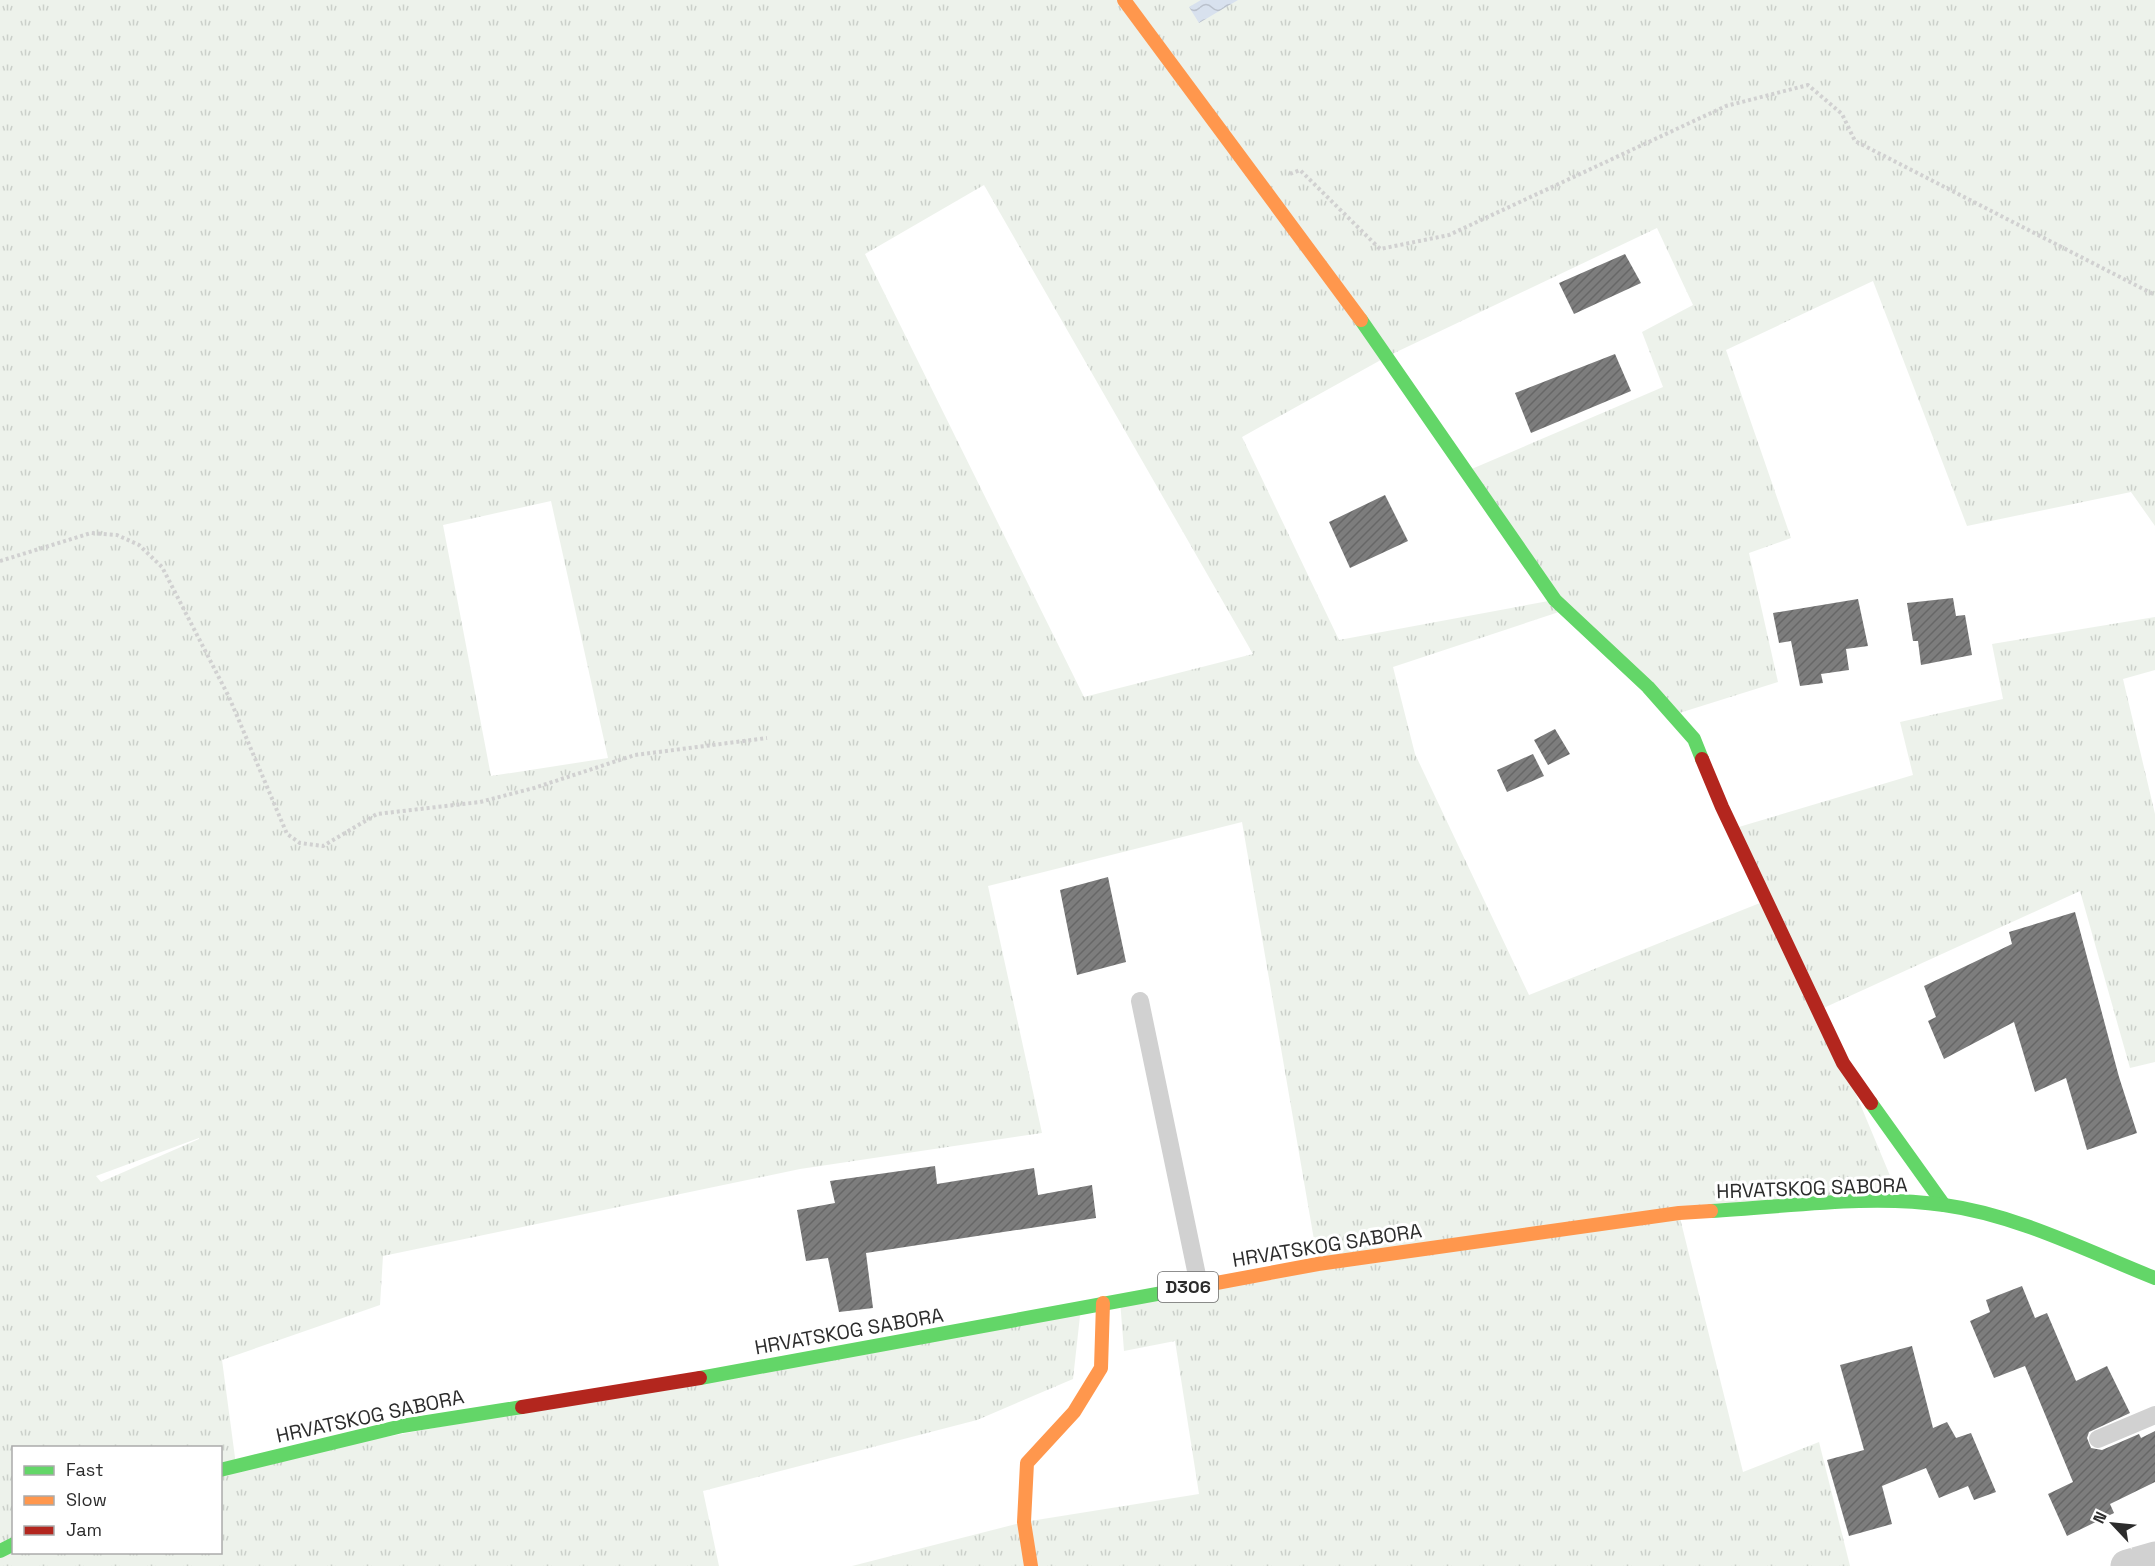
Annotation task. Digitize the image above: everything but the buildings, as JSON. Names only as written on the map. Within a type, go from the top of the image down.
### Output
[{"type":"main road","points":[[1124,0],[1388,356],[1555,600],[1648,687],[1694,739],[1756,881],[1843,1063],[1944,1205]]},
{"type":"main road","name":"HRVATSKOG SABORA","points":[[222,1470],[402,1426],[729,1373],[1318,1264],[1679,1213],[1883,1201],[1944,1205],[2009,1220],[2155,1278]]},
{"type":"main road","points":[[1031,1566],[1024,1522],[1027,1463],[1074,1412],[1101,1368],[1103,1303]]},
{"type":"street","points":[[2127,1566],[2155,1558]]},
{"type":"lane","points":[[1140,1001],[1199,1286]]},
{"type":"lane","points":[[2098,1439],[2155,1415]]},
{"type":"path","points":[[1262,185],[1300,170],[1380,249],[1449,235],[1726,106],[1808,85],[1842,114],[1855,141],[2155,295]]},
{"type":"path","points":[[0,561],[91,533],[117,535],[139,545],[162,567],[228,697],[287,834],[300,843],[323,846],[377,814],[480,802],[534,788],[635,755],[767,738]]},
{"type":"green space","points":[[0,0],[2155,0],[2155,526],[2131,492],[1967,526],[1873,281],[1726,350],[1791,538],[1749,553],[1778,682],[1673,715],[1565,610],[1393,667],[1415,754],[1529,995],[1765,901],[1732,829],[1913,775],[1900,722],[2003,699],[1992,644],[2155,617],[2155,670],[2123,679],[2155,814],[2155,1062],[2130,1068],[2080,891],[1817,1011],[1843,1063],[1901,1202],[1679,1214],[1743,1472],[1819,1442],[1850,1566],[852,1566],[1024,1522],[1199,1494],[1175,1341],[1124,1351],[1120,1300],[1318,1263],[1242,822],[988,886],[1042,1133],[800,1169],[383,1256],[380,1305],[222,1360],[236,1465],[1081,1307],[1073,1379],[977,1420],[703,1491],[719,1566],[0,1566]],"holes":[[[984,185],[1253,654],[1084,697],[865,254]],[[1657,228],[1693,305],[1642,332],[1663,387],[1467,471],[1554,600],[1339,640],[1242,437],[1388,356]],[[551,501],[608,758],[491,776],[443,525]],[[199,1138],[101,1182],[96,1176]]]},
{"type":"water","points":[[1201,0],[1238,0],[1199,23],[1189,7]]},
{"type":"traffic: fast","points":[[1361,320],[1555,600],[1648,687],[1694,739],[1702,759]]},
{"type":"traffic: fast","points":[[1871,1103],[1944,1205]]},
{"type":"traffic: fast","points":[[1711,1211],[1857,1201],[1944,1205],[2025,1225],[2155,1278]]},
{"type":"traffic: fast","points":[[700,1378],[1195,1287]]},
{"type":"traffic: fast","points":[[222,1470],[402,1426],[522,1407]]},
{"type":"traffic: fast","points":[[0,1551],[12,1545]]},
{"type":"traffic: slow","points":[[1124,0],[1361,320]]},
{"type":"traffic: slow","points":[[1195,1287],[1318,1264],[1679,1213],[1711,1211]]},
{"type":"traffic: slow","points":[[1031,1566],[1024,1522],[1027,1463],[1074,1412],[1101,1368],[1103,1303]]},
{"type":"traffic: jam","points":[[1702,759],[1722,807],[1843,1063],[1871,1103]]},
{"type":"traffic: jam","points":[[522,1407],[700,1378]]}]
